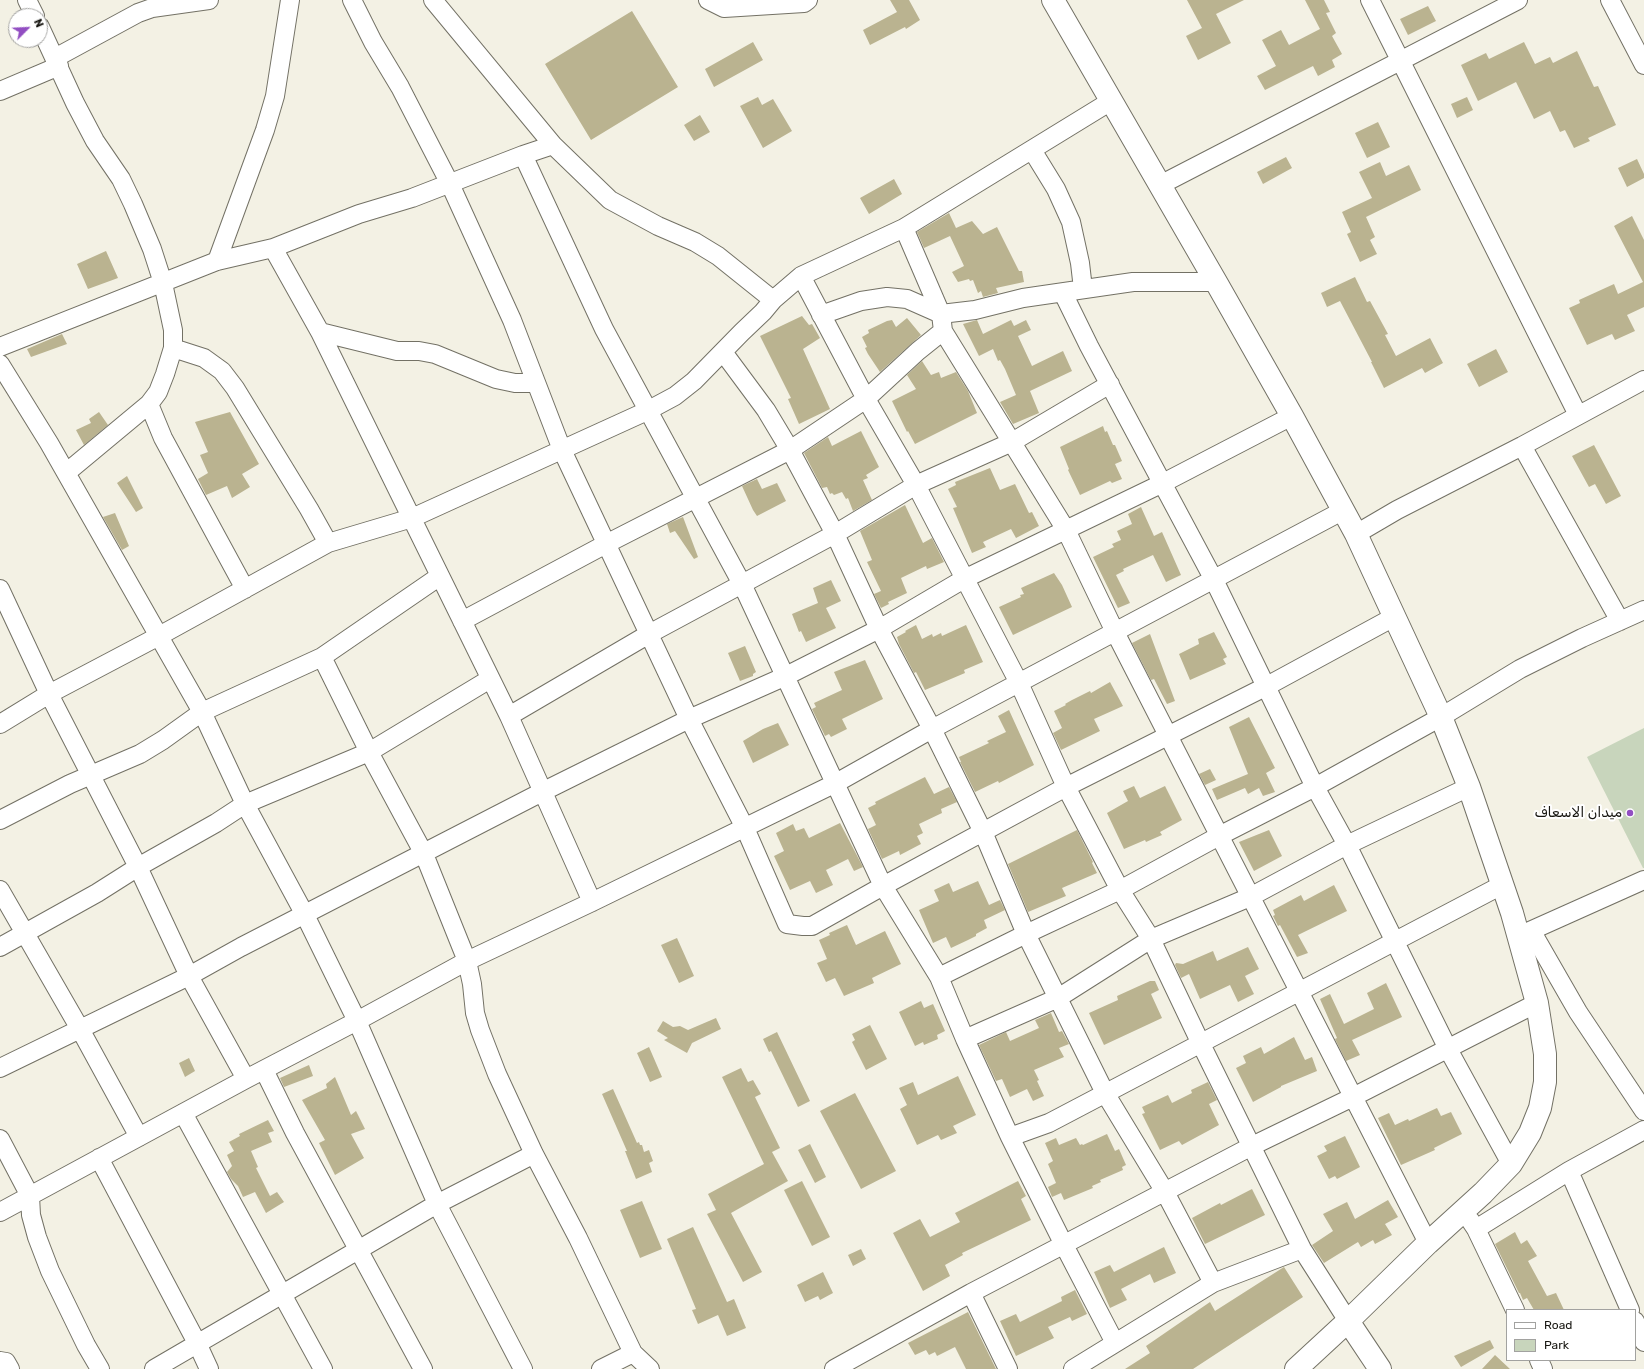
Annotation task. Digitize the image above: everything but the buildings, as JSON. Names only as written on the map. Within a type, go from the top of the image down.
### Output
[{"type":"main road","points":[[1053,0],[1216,282],[1344,510],[1441,717],[1469,787],[1502,885],[1525,934],[1545,1054],[1545,1082],[1540,1108],[1530,1132],[1511,1164],[1348,1322],[1296,1369]]},
{"type":"main road","points":[[1348,1322],[1380,1369]]},
{"type":"street","points":[[0,91],[57,62],[138,12],[152,8],[209,0]]},
{"type":"street","points":[[217,261],[266,130],[275,96],[290,0]]},
{"type":"street","points":[[352,0],[373,42],[400,87],[450,184],[512,320],[562,450],[689,719],[745,828],[788,924],[812,926],[1066,787],[1267,686],[1394,617]]},
{"type":"street","points":[[433,0],[553,145],[610,200],[658,226],[695,242],[718,256],[773,300]]},
{"type":"street","points":[[708,0],[724,8],[804,3],[808,0]]},
{"type":"street","points":[[1370,0],[1578,415]]},
{"type":"street","points":[[1160,185],[1518,0]]},
{"type":"street","points":[[1610,0],[1644,65]]},
{"type":"street","points":[[48,43],[75,103],[95,141],[121,179],[152,249],[163,283],[173,330],[173,348],[158,392],[149,404],[66,473]]},
{"type":"street","points":[[0,724],[49,694],[159,636],[328,543],[412,518],[647,411],[675,396],[694,381],[742,332],[764,312],[773,300],[801,276],[904,228],[1111,101]]},
{"type":"street","points":[[0,347],[217,261],[273,248],[359,214],[412,198],[553,145]]},
{"type":"street","points":[[1032,150],[1056,189],[1071,222],[1080,262],[1083,289]]},
{"type":"street","points":[[523,155],[604,329],[647,411],[742,584],[884,886],[939,978],[1010,1137],[1064,1245],[1116,1343]]},
{"type":"street","points":[[904,228],[942,322],[1012,442],[1066,530],[1115,632],[1428,1243]]},
{"type":"street","points":[[273,248],[320,332],[509,716],[544,791],[592,902]]},
{"type":"street","points":[[801,276],[866,399],[916,485],[1019,683],[1066,787],[1120,890],[1151,939],[1302,1250],[1348,1322]]},
{"type":"street","points":[[462,621],[606,544],[790,450],[866,399],[918,351],[942,322],[975,310],[1023,298],[1083,289],[1133,282],[1216,282]]},
{"type":"street","points":[[1063,293],[1214,580],[1315,787],[1347,844],[1448,1049],[1511,1164]]},
{"type":"street","points":[[821,314],[861,301],[887,297],[907,299],[942,322]]},
{"type":"street","points":[[320,332],[397,351],[419,351],[435,354],[496,379],[515,383],[535,383]]},
{"type":"street","points":[[173,348],[204,358],[222,371],[235,388],[309,509],[328,543]]},
{"type":"street","points":[[722,352],[766,410],[790,450],[835,534],[879,629],[932,729],[983,832],[1026,934],[1105,1093],[1165,1192],[1213,1283]]},
{"type":"street","points":[[0,364],[66,473],[202,712],[245,804],[305,915],[357,1021],[437,1204],[523,1369]]},
{"type":"street","points":[[1356,534],[1397,510],[1522,446],[1644,380]]},
{"type":"street","points":[[509,716],[649,634],[835,534],[916,485],[1012,442],[1110,384]]},
{"type":"street","points":[[149,404],[163,438],[245,589]]},
{"type":"street","points":[[0,1068],[189,976],[241,947],[544,791],[689,719],[786,676],[879,629],[964,579],[1163,483],[1292,416]]},
{"type":"street","points":[[1522,446],[1620,621]]},
{"type":"street","points":[[0,1212],[467,961],[836,783],[932,729],[1344,510]]},
{"type":"street","points":[[0,820],[91,774],[140,754],[163,740],[202,712],[322,657],[440,576]]},
{"type":"street","points":[[0,589],[49,694],[138,867],[189,976],[246,1079]]},
{"type":"street","points":[[939,978],[1026,934],[1120,890],[1219,836],[1315,787],[1441,717],[1520,669],[1582,638],[1644,610]]},
{"type":"street","points":[[322,657],[369,752],[424,854],[467,961],[472,984],[475,1012],[480,1030],[497,1074],[534,1154],[578,1238],[633,1353],[650,1369]]},
{"type":"street","points":[[0,948],[97,893],[138,867],[216,823],[245,804],[369,752],[490,679]]},
{"type":"street","points":[[965,1039],[1058,998],[1151,939],[1250,897],[1347,844],[1469,787]]},
{"type":"street","points":[[1643,882],[1525,934],[1644,1111]]},
{"type":"street","points":[[1010,1137],[1049,1123],[1502,885]]},
{"type":"street","points":[[0,890],[80,1028],[139,1136]]},
{"type":"street","points":[[834,1369],[971,1293],[1252,1146],[1353,1097],[1537,1003]]},
{"type":"street","points":[[264,1070],[295,1133],[423,1369]]},
{"type":"street","points":[[183,1113],[323,1369]]},
{"type":"street","points":[[1476,1229],[1569,1171],[1644,1130]]},
{"type":"street","points":[[0,1139],[30,1196],[33,1222],[50,1271],[86,1345],[100,1369]]},
{"type":"street","points":[[154,1369],[437,1204],[534,1154]]},
{"type":"street","points":[[99,1158],[197,1343],[209,1369]]},
{"type":"street","points":[[1569,1171],[1630,1309]]},
{"type":"street","points":[[1464,1210],[1476,1229],[1515,1309]]},
{"type":"street","points":[[1073,1369],[1213,1283],[1302,1250]]},
{"type":"street","points":[[971,1293],[1008,1369]]},
{"type":"street","points":[[1636,1324],[1644,1342]]},
{"type":"street","points":[[601,1369],[633,1353]]},
{"type":"street","points":[[0,1361],[6,1362],[10,1369]]},
{"type":"green space","name":"ميدان الاسعاف","points":[[1644,728],[1644,868],[1643,868],[1587,757]]},
{"type":"place","name":"ميدان الاسعاف","points":[[1630,813]]}]
